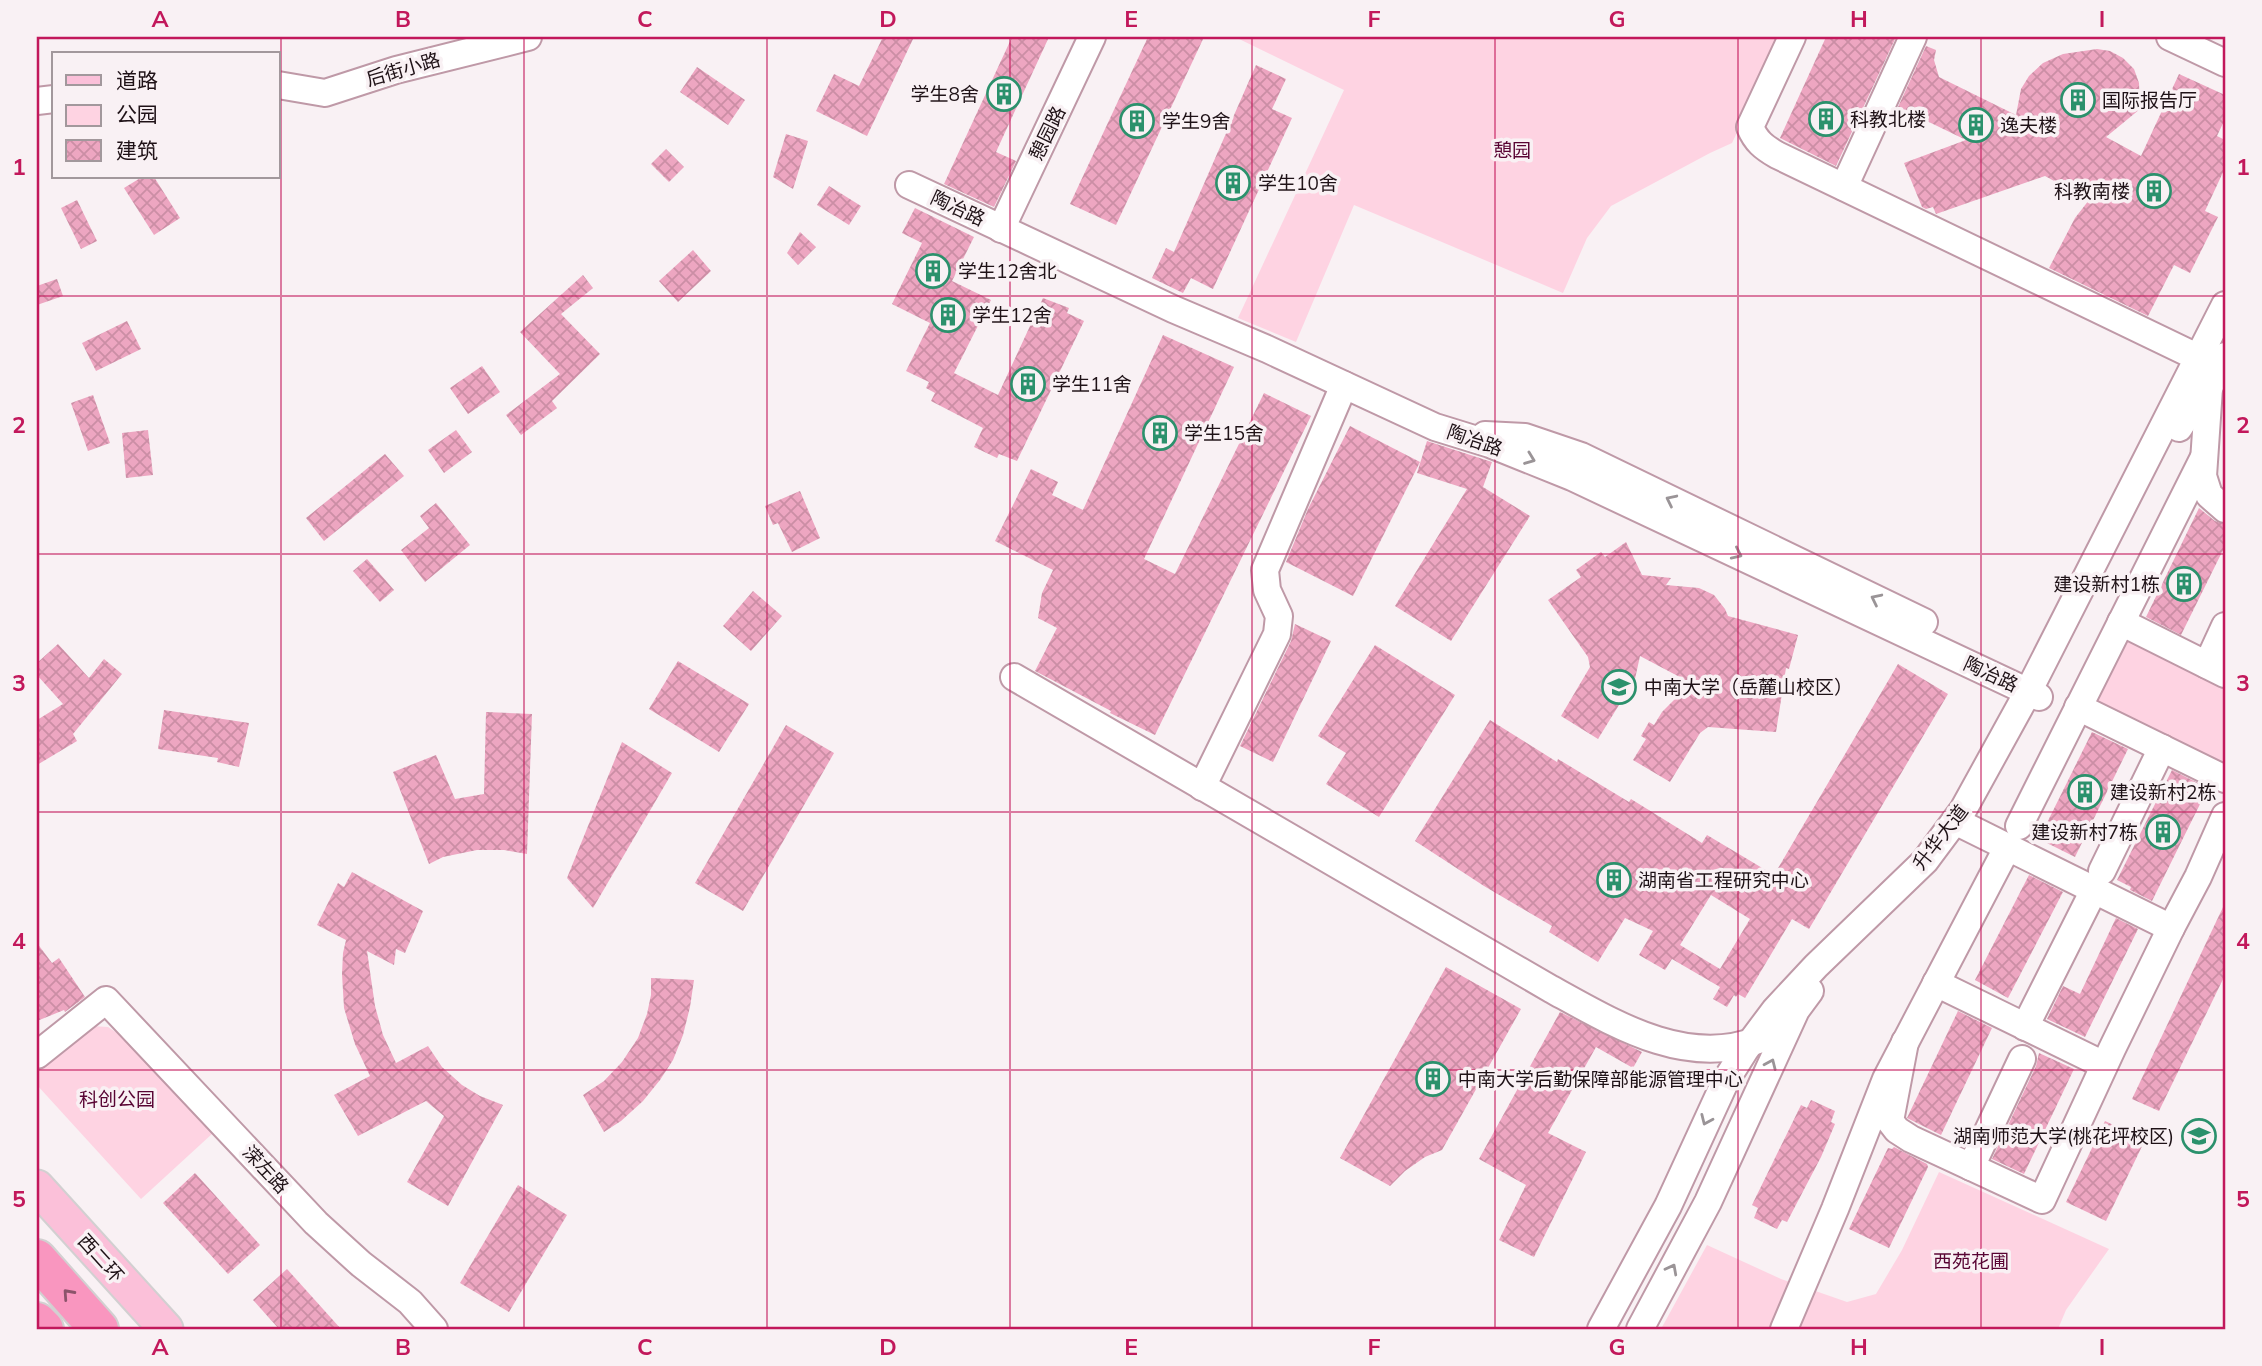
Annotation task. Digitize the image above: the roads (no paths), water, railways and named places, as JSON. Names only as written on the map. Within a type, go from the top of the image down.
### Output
[{"type":"highway","points":[[37,1259],[99,1329]]},
{"type":"highway","points":[[37,1322],[44,1329]]},
{"type":"main road","name":"西二环","points":[[37,1187],[166,1329]]},
{"type":"street","name":"后街小路","points":[[280,85],[326,93],[396,70],[528,37]]},
{"type":"street","name":"憩园路","points":[[1001,229],[1093,37]]},
{"type":"street","points":[[1792,37],[1750,127],[1763,147],[2199,358],[2217,397],[2203,459],[2203,476],[2209,495],[2225,509]]},
{"type":"street","points":[[1843,187],[1913,37]]},
{"type":"street","points":[[2170,37],[2225,63]]},
{"type":"street","name":"陶冶路","points":[[909,185],[1173,309],[1267,349],[1435,427],[1466,436],[1572,477],[2038,687]]},
{"type":"street","name":"升华大道","points":[[2038,687],[2225,305]]},
{"type":"street","name":"升华大道","points":[[1640,1329],[1708,1202],[1796,1010],[1813,987],[1947,854],[1978,783],[2038,687],[2186,416],[2217,397],[2225,356]]},
{"type":"street","points":[[1202,787],[1277,634],[1279,615],[1267,590],[1265,570],[1343,385]]},
{"type":"street","points":[[1784,1329],[1886,1079],[2013,837],[2203,459]]},
{"type":"street","points":[[2121,622],[2216,669],[2225,626]]},
{"type":"street","points":[[1014,677],[1611,1022],[1661,1042],[1689,1048],[1724,1048],[1751,1043],[1787,1029]]},
{"type":"street","points":[[2078,708],[2225,779]]},
{"type":"street","points":[[2025,1027],[2162,748]]},
{"type":"street","points":[[1905,1042],[1890,1121],[1897,1130],[2042,1200],[2104,1065],[2198,877],[2225,816]]},
{"type":"street","points":[[1961,824],[2013,837],[2098,880],[2171,928]]},
{"type":"street","name":"升华大道","points":[[1601,1329],[1668,1206],[1726,1080],[1751,1043],[1775,1010],[1816,966],[1961,824]]},
{"type":"street","points":[[1936,984],[2104,1065]]},
{"type":"street","name":"溁左路","points":[[37,1055],[106,1000],[316,1223],[361,1264],[410,1302],[434,1329]]},
{"type":"street","points":[[1971,1167],[2022,1059]]},
{"type":"place","name":"学生8舍","points":[[1004,94]]},
{"type":"place","name":"国际报告厅","points":[[2078,100]]},
{"type":"place","name":"科教北楼","points":[[1826,119]]},
{"type":"place","name":"学生9舍","points":[[1137,121]]},
{"type":"place","name":"逸夫楼","points":[[1976,125]]},
{"type":"place","name":"学生10舍","points":[[1233,183]]},
{"type":"place","name":"科教南楼","points":[[2154,191]]},
{"type":"place","name":"学生12舍北","points":[[933,271]]},
{"type":"place","name":"学生12舍","points":[[948,315]]},
{"type":"place","name":"学生11舍","points":[[1028,384]]},
{"type":"place","name":"学生15舍","points":[[1160,433]]},
{"type":"place","name":"建设新村1栋","points":[[2184,584]]},
{"type":"place","name":"中南大学（岳麓山校区）","points":[[1619,687]]},
{"type":"place","name":"建设新村2栋","points":[[2085,792]]},
{"type":"place","name":"建设新村7栋","points":[[2163,832]]},
{"type":"place","name":"湖南省工程研究中心","points":[[1614,880]]},
{"type":"place","name":"中南大学后勤保障部能源管理中心","points":[[1433,1079]]},
{"type":"place","name":"湖南师范大学(桃花坪校区)","points":[[2199,1136]]},
{"type":"park label","name":"憩园","points":[[1512,150]]},
{"type":"park label","name":"科创公园","points":[[117,1099]]},
{"type":"park label","name":"西苑花圃","points":[[1971,1261]]}]
